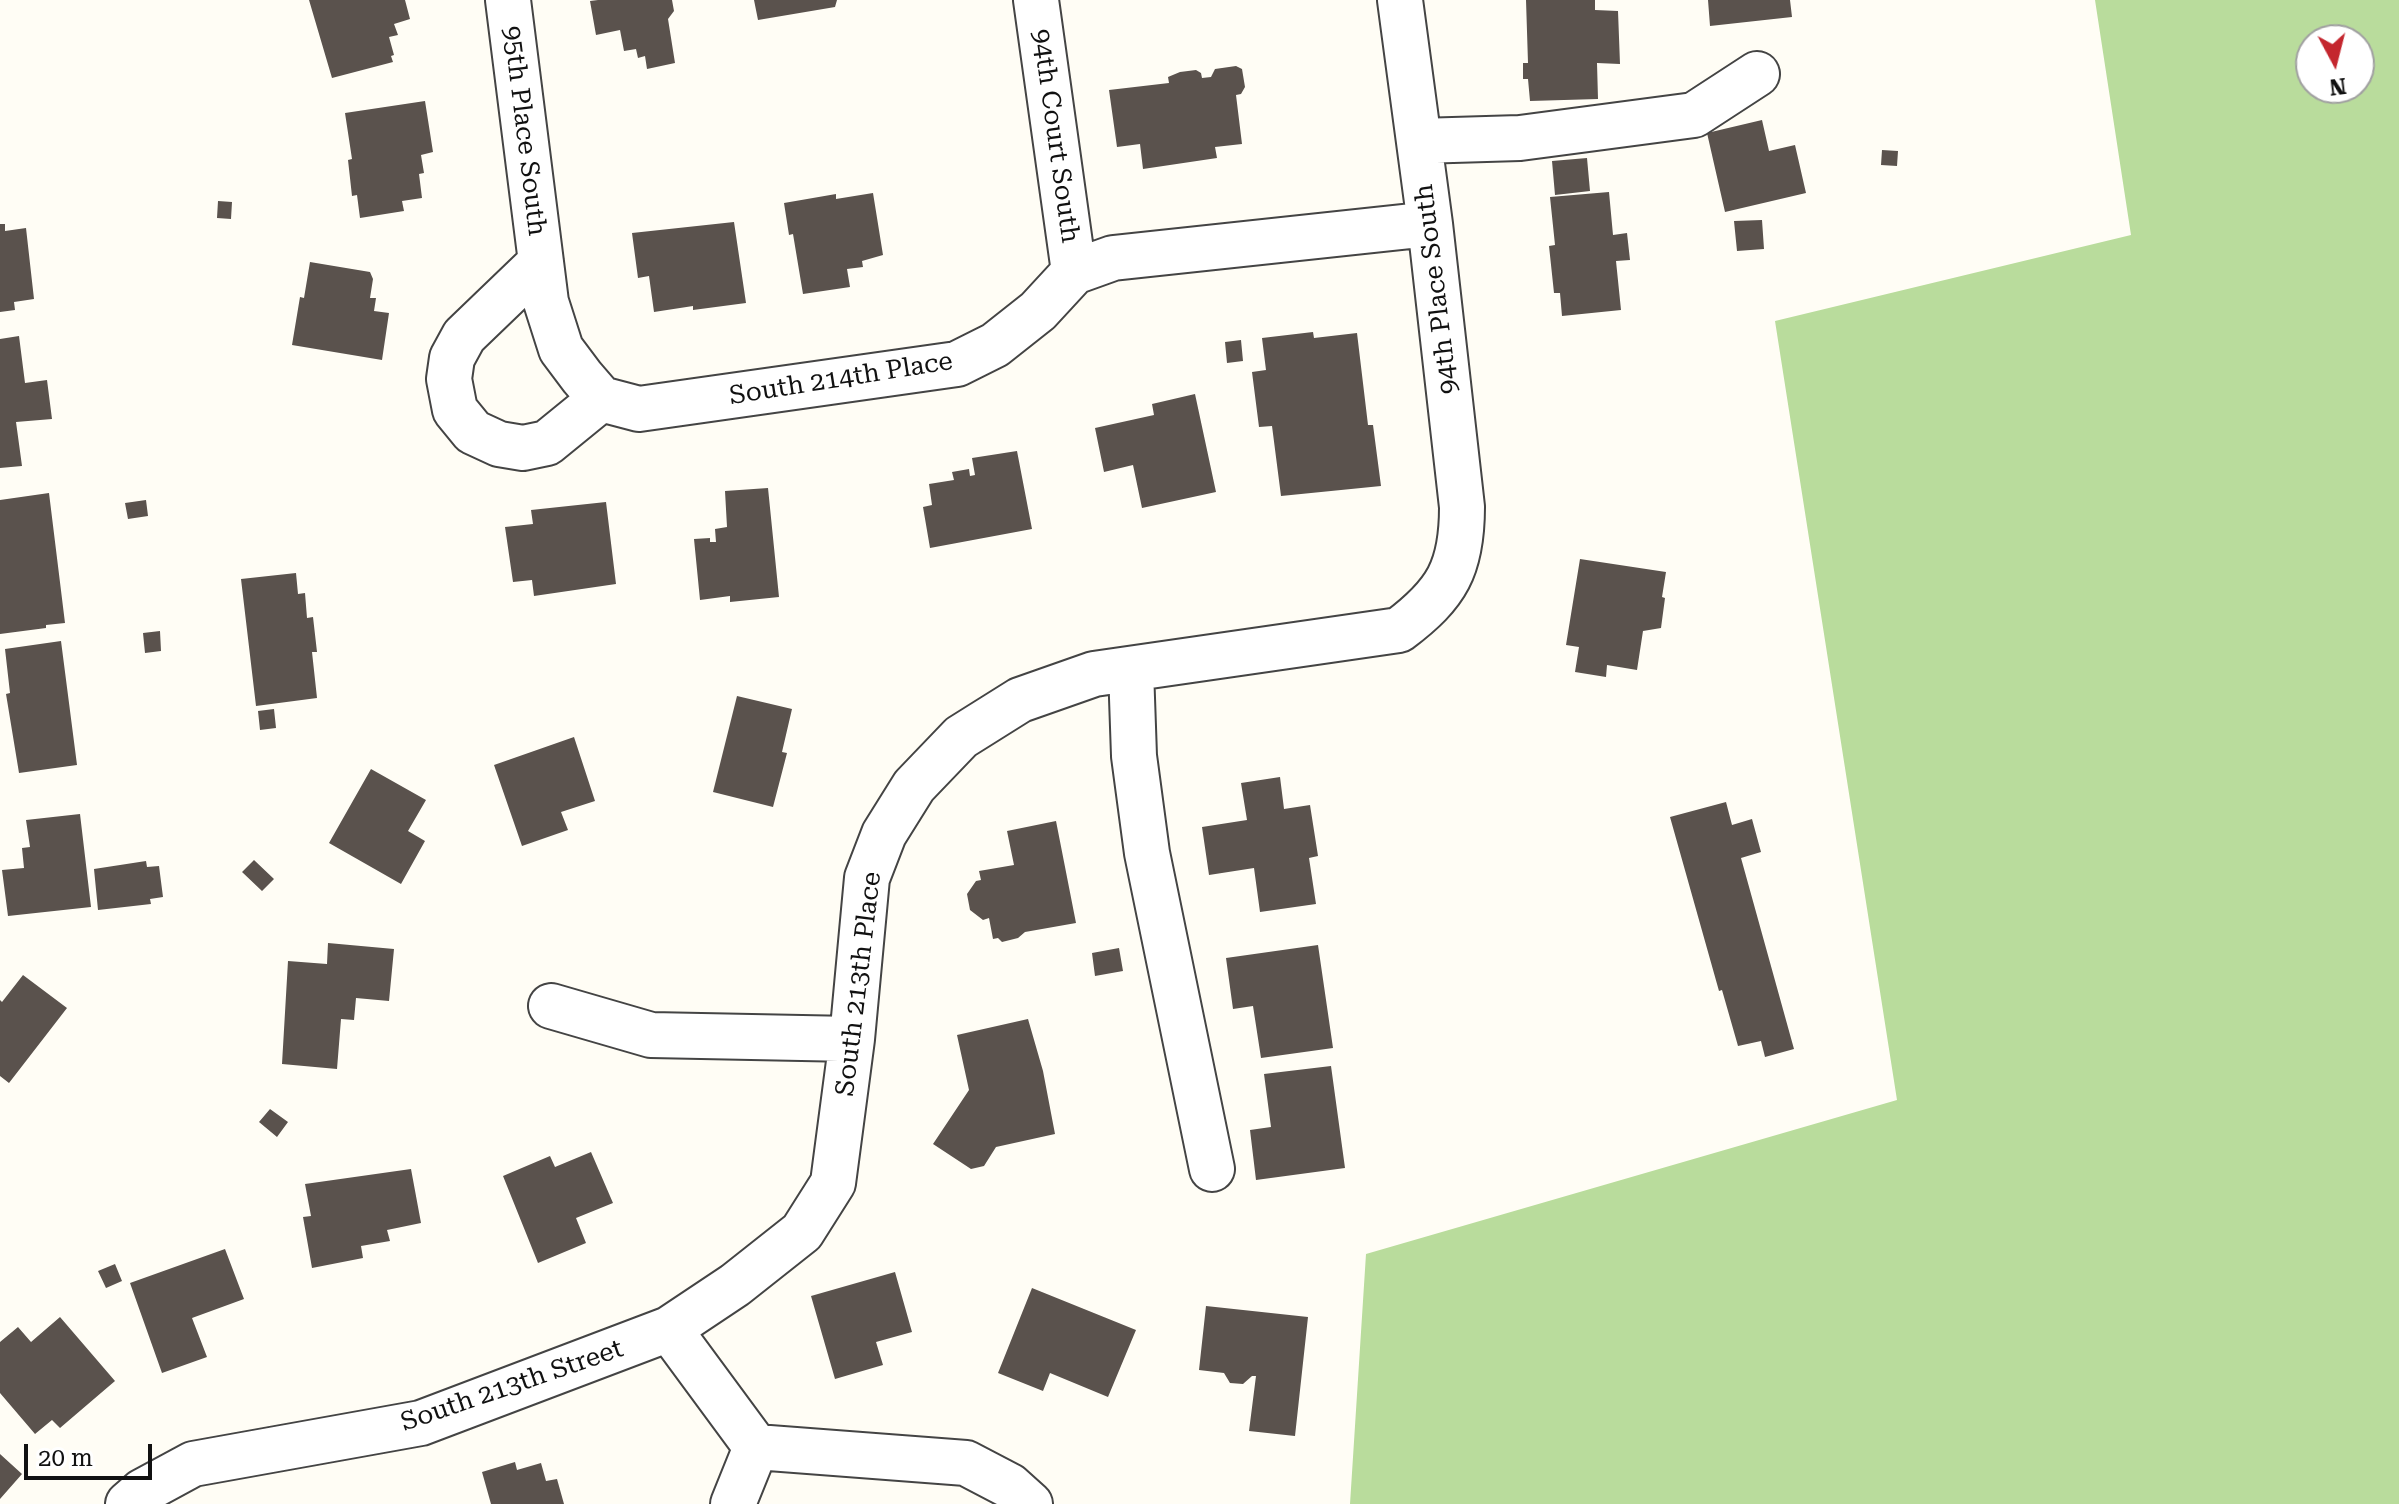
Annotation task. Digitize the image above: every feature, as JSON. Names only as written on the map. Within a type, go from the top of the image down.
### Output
[{"type":"street","name":"95th Place South","points":[[508,0],[543,282],[464,336],[452,358],[449,379],[455,410],[473,432],[499,444],[523,448],[547,443],[601,399]]},
{"type":"street","name":"94th Court South","points":[[1036,0],[1074,272]]},
{"type":"street","name":"94th Place South","points":[[1400,0],[1430,224],[1462,507],[1462,540],[1450,577]]},
{"type":"street","points":[[1419,141],[1520,138],[1694,115],[1757,74]]},
{"type":"street","name":"South 214th Place","points":[[601,399],[639,409],[957,364],[995,345],[1038,311],[1074,272],[1113,258],[1430,224]]},
{"type":"street","points":[[543,282],[561,349],[601,399]]},
{"type":"street","name":"South 213th Place","points":[[669,1329],[735,1285],[802,1232],[833,1183],[852,1039],[867,878],[884,834],[914,786],[961,737],[1020,700],[1094,674],[1399,630],[1428,608],[1450,577]]},
{"type":"street","points":[[1131,669],[1134,756],[1147,853],[1212,1169]]},
{"type":"street","points":[[551,1006],[651,1035],[852,1039]]},
{"type":"street","points":[[669,1329],[756,1447],[966,1463],[1010,1486],[1030,1504]]},
{"type":"street","name":"South 213th Street","points":[[128,1504],[143,1491],[193,1464],[421,1423],[669,1329]]},
{"type":"street","points":[[733,1504],[756,1447]]},
{"type":"green space","points":[[2095,0],[2399,0],[2399,1504],[1350,1504],[1366,1254],[1897,1100],[1775,321],[2131,235]]},
{"type":"building","points":[[309,0],[405,0],[410,19],[394,24],[398,35],[389,37],[393,62],[332,78]]},
{"type":"building","points":[[672,0],[674,11],[668,19],[675,63],[647,69],[645,56],[638,58],[636,49],[624,51],[620,30],[596,35],[590,1]]},
{"type":"building","points":[[754,0],[837,0],[835,7],[758,20]]},
{"type":"building","points":[[1526,0],[1595,0],[1595,10],[1618,11],[1620,64],[1597,63],[1598,99],[1530,101],[1528,79],[1523,79],[1523,63],[1528,63]]},
{"type":"building","points":[[1708,0],[1790,0],[1792,17],[1710,26]]},
{"type":"building","points":[[1236,66],[1242,69],[1245,87],[1241,94],[1236,95],[1242,144],[1215,147],[1217,158],[1143,169],[1140,144],[1117,147],[1109,90],[1169,83],[1168,77],[1180,72],[1196,70],[1202,78],[1211,77],[1215,69]]},
{"type":"building","points":[[425,101],[433,152],[421,155],[424,173],[419,174],[422,198],[402,201],[404,211],[360,218],[357,195],[352,196],[348,160],[352,159],[345,113]]},
{"type":"building","points":[[1762,120],[1769,151],[1795,145],[1806,193],[1725,212],[1707,133]]},
{"type":"building","points":[[1882,150],[1898,151],[1897,166],[1881,165]]},
{"type":"building","points":[[1587,158],[1590,191],[1555,195],[1552,161]]},
{"type":"building","points":[[1609,192],[1613,235],[1627,233],[1630,260],[1616,261],[1621,310],[1562,316],[1560,293],[1554,293],[1549,246],[1555,245],[1550,197]]},
{"type":"building","points":[[873,193],[883,255],[862,261],[863,267],[847,269],[850,287],[803,294],[793,234],[789,235],[784,203],[836,194],[836,199]]},
{"type":"building","points":[[218,201],[232,202],[231,219],[217,218]]},
{"type":"building","points":[[1762,220],[1764,249],[1737,251],[1734,221]]},
{"type":"building","points":[[734,222],[746,303],[654,312],[649,276],[638,278],[632,233]]},
{"type":"building","points":[[0,224],[5,224],[5,231],[26,228],[34,299],[14,302],[15,310],[0,312]]},
{"type":"building","points":[[310,262],[370,272],[373,279],[370,298],[376,298],[374,311],[389,313],[382,360],[292,345]]},
{"type":"building","points":[[1313,332],[1314,338],[1357,333],[1368,425],[1373,425],[1381,486],[1281,496],[1272,426],[1259,427],[1252,372],[1266,370],[1262,338]]},
{"type":"building","points":[[19,336],[25,383],[47,380],[52,419],[16,422],[22,466],[0,468],[0,339]]},
{"type":"building","points":[[1241,340],[1243,361],[1227,363],[1225,342]]},
{"type":"building","points":[[1195,394],[1216,492],[1142,508],[1133,465],[1104,472],[1095,428],[1154,415],[1152,404]]},
{"type":"building","points":[[1017,451],[1032,529],[930,548],[923,507],[932,505],[929,484],[954,480],[952,472],[969,469],[970,476],[975,475],[972,458]]},
{"type":"building","points":[[768,488],[779,597],[730,602],[730,596],[700,600],[694,539],[710,538],[710,542],[716,542],[715,529],[727,527],[725,491]]},
{"type":"building","points":[[49,493],[65,623],[0,634],[0,500]]},
{"type":"building","points":[[146,500],[148,516],[128,519],[125,503]]},
{"type":"building","points":[[606,502],[616,584],[534,596],[532,580],[513,582],[505,527],[533,524],[531,510]]},
{"type":"building","points":[[1580,559],[1666,572],[1661,628],[1643,631],[1637,670],[1607,665],[1606,677],[1575,672],[1579,647],[1566,645]]},
{"type":"building","points":[[296,573],[298,594],[305,593],[307,618],[313,617],[317,652],[312,652],[317,698],[256,706],[241,579]]},
{"type":"building","points":[[160,631],[161,651],[145,653],[143,633]]},
{"type":"building","points":[[61,641],[77,765],[19,773],[6,694],[10,693],[5,649]]},
{"type":"building","points":[[737,696],[792,709],[782,752],[787,753],[773,807],[713,792]]},
{"type":"building","points":[[274,709],[276,728],[260,730],[258,711]]},
{"type":"building","points":[[574,737],[595,801],[561,812],[568,830],[522,846],[494,765]]},
{"type":"building","points":[[371,769],[426,800],[408,831],[425,841],[401,884],[329,843]]},
{"type":"building","points":[[1280,777],[1284,809],[1310,805],[1318,856],[1309,858],[1316,904],[1260,912],[1254,868],[1209,875],[1202,827],[1247,820],[1241,783]]},
{"type":"building","points":[[1726,802],[1732,825],[1752,819],[1761,852],[1741,858],[1794,1049],[1765,1057],[1761,1041],[1738,1046],[1722,990],[1719,991],[1670,817]]},
{"type":"building","points":[[80,814],[91,907],[8,916],[2,870],[24,868],[22,848],[30,847],[26,820]]},
{"type":"building","points":[[1056,821],[1076,923],[1025,932],[1018,938],[1002,942],[998,938],[993,939],[989,918],[983,920],[970,910],[967,894],[976,881],[981,880],[979,871],[1014,865],[1007,831]]},
{"type":"building","points":[[254,860],[274,879],[262,891],[242,872]]},
{"type":"building","points":[[146,861],[147,867],[159,866],[163,897],[150,899],[151,904],[98,910],[94,869]]},
{"type":"building","points":[[328,943],[394,949],[389,1001],[356,998],[354,1020],[341,1019],[337,1069],[282,1064],[288,961],[327,964]]},
{"type":"building","points":[[1318,945],[1333,1048],[1261,1058],[1253,1006],[1233,1009],[1226,958]]},
{"type":"building","points":[[1119,948],[1123,971],[1095,976],[1092,953]]},
{"type":"building","points":[[23,975],[67,1008],[9,1083],[0,1076],[0,1000],[2,1002]]},
{"type":"building","points":[[1028,1019],[1043,1071],[1055,1134],[996,1147],[984,1166],[971,1169],[933,1144],[969,1090],[957,1035]]},
{"type":"building","points":[[1331,1066],[1345,1168],[1256,1180],[1250,1130],[1271,1127],[1264,1074]]},
{"type":"building","points":[[270,1109],[288,1122],[277,1137],[259,1122]]},
{"type":"building","points":[[591,1152],[613,1203],[576,1218],[586,1243],[538,1263],[503,1176],[550,1156],[555,1167]]},
{"type":"building","points":[[411,1169],[421,1223],[387,1230],[390,1241],[361,1246],[363,1258],[312,1268],[303,1217],[311,1216],[305,1184]]},
{"type":"building","points":[[225,1249],[244,1299],[192,1318],[207,1357],[162,1373],[130,1283]]},
{"type":"building","points":[[115,1264],[122,1281],[106,1288],[98,1271]]},
{"type":"building","points":[[895,1272],[912,1332],[876,1342],[883,1365],[835,1379],[811,1296]]},
{"type":"building","points":[[1032,1288],[1136,1330],[1108,1397],[1050,1373],[1043,1391],[998,1373]]},
{"type":"building","points":[[1206,1306],[1308,1317],[1295,1436],[1249,1431],[1256,1376],[1243,1384],[1230,1383],[1224,1373],[1199,1370]]},
{"type":"building","points":[[60,1317],[115,1381],[60,1428],[52,1420],[35,1434],[0,1393],[0,1342],[18,1327],[31,1342]]},
{"type":"building","points":[[0,1454],[22,1474],[0,1499]]},
{"type":"building","points":[[515,1462],[517,1470],[541,1463],[546,1481],[557,1479],[564,1504],[491,1504],[482,1472]]}]
